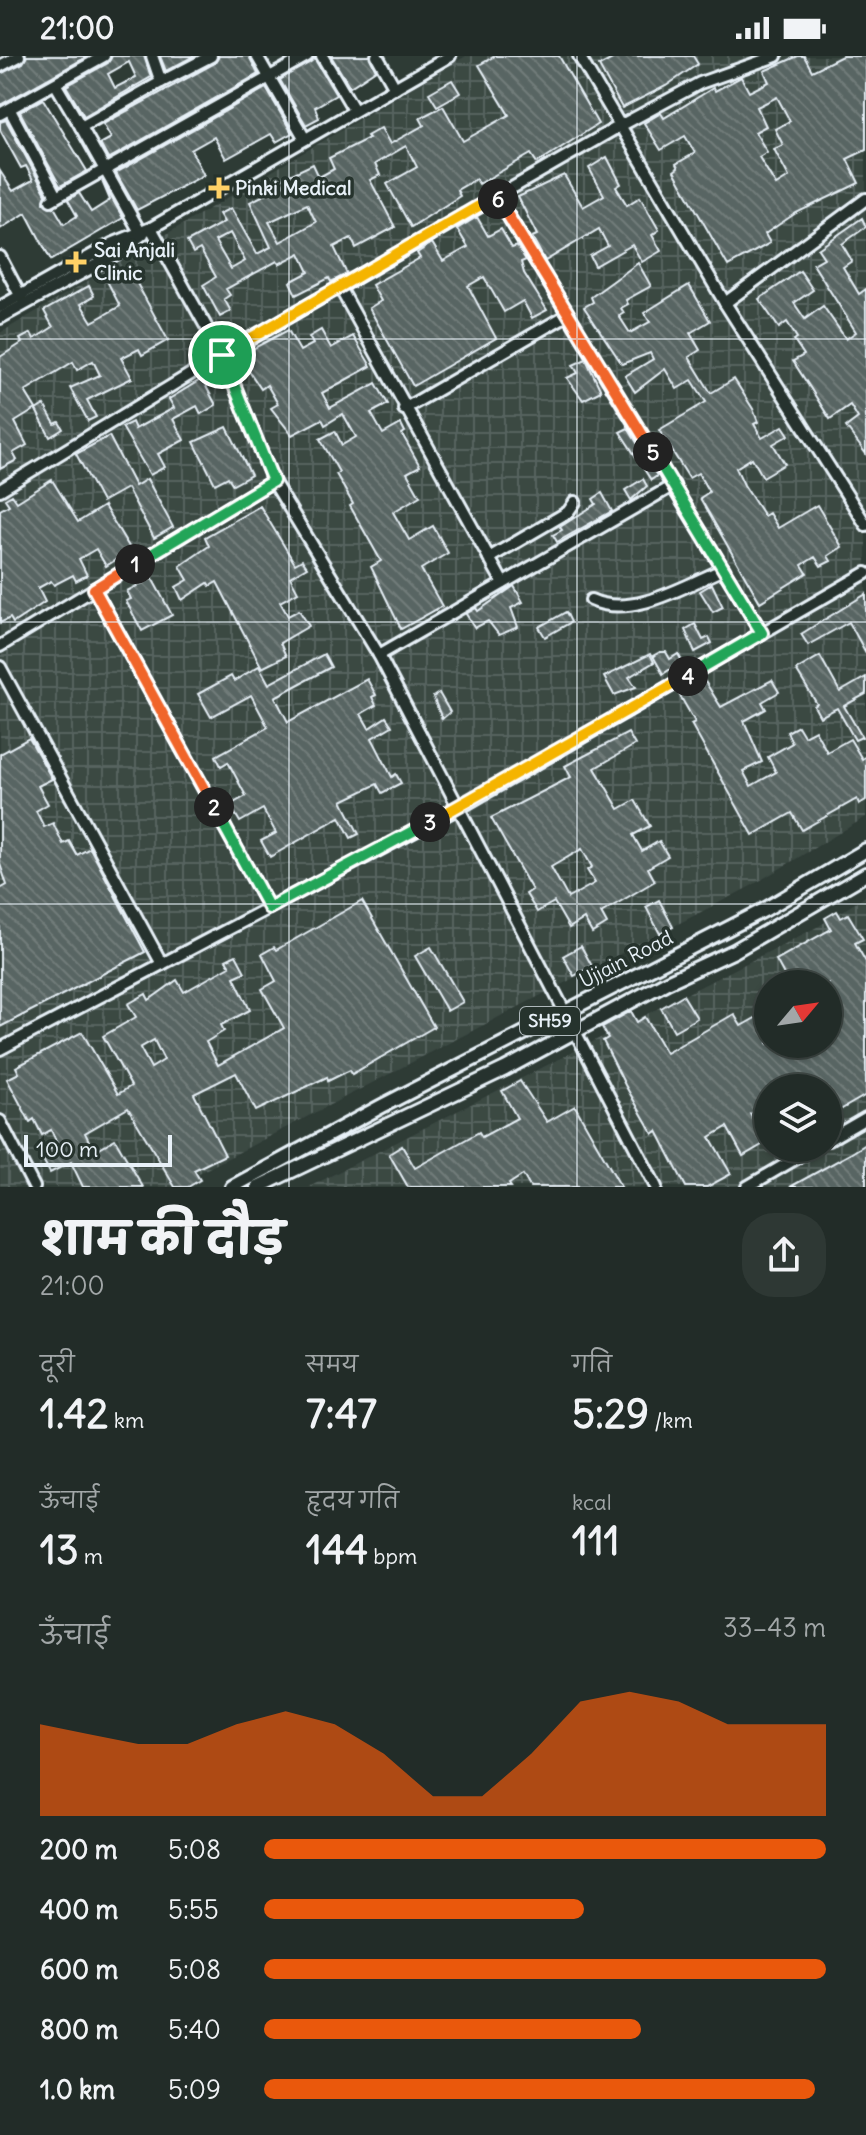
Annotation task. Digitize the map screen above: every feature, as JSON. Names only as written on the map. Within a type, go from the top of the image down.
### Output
[{"type":"main road","name":"Ujjain Road","points":[[232,1187],[764,910],[866,850]]},
{"type":"main road","name":"Ujjain Road","points":[[258,1187],[505,1069],[667,982],[734,951],[866,874]]},
{"type":"street","points":[[0,66],[19,56]]},
{"type":"street","points":[[104,56],[5,112],[54,198],[307,56]]},
{"type":"street","points":[[152,56],[161,82]]},
{"type":"street","points":[[81,127],[211,56]]},
{"type":"street","points":[[257,56],[305,139]]},
{"type":"street","points":[[322,56],[354,110]]},
{"type":"street","points":[[377,56],[395,88]]},
{"type":"street","points":[[0,307],[22,300],[118,253],[145,230],[450,56]]},
{"type":"street","points":[[579,56],[618,127],[725,303],[866,525]]},
{"type":"street","points":[[0,490],[339,286],[618,127],[700,83],[776,56]]},
{"type":"street","points":[[56,85],[222,355],[273,481],[379,655],[461,807],[656,1187]]},
{"type":"street","points":[[496,196],[762,633]]},
{"type":"street","points":[[725,303],[866,199]]},
{"type":"street","points":[[0,257],[22,300]]},
{"type":"street","points":[[339,286],[404,409],[503,583]]},
{"type":"street","points":[[0,318],[22,300]]},
{"type":"street","points":[[404,409],[567,315]]},
{"type":"street","points":[[0,646],[273,481]]},
{"type":"street","points":[[379,655],[674,485]]},
{"type":"street","points":[[489,558],[568,512],[575,502]]},
{"type":"street","points":[[591,600],[604,606],[650,599],[724,569]]},
{"type":"street","points":[[0,1049],[461,807],[866,573]]},
{"type":"street","points":[[94,589],[269,908]]},
{"type":"street","points":[[0,667],[162,964]]},
{"type":"street","points":[[842,1132],[866,1118]]},
{"type":"street","points":[[0,1121],[34,1187]]},
{"type":"street","points":[[747,1187],[790,1162]]},
{"type":"shaded area","points":[[466,56],[866,56],[866,817],[751,886],[172,1187],[0,1187],[0,333]]},
{"type":"shaded area","points":[[866,896],[866,1187],[309,1187],[819,926]]},
{"type":"building","points":[[27,56],[88,56],[0,105],[0,74],[23,63]]},
{"type":"building","points":[[112,56],[144,56],[151,77],[84,116],[66,86],[108,63]],"holes":[[[129,62],[136,77],[115,88],[108,74]]]},
{"type":"building","points":[[160,56],[194,56],[166,71]]},
{"type":"building","points":[[219,56],[249,56],[258,74],[108,159],[100,144],[111,138],[103,124],[215,63]]},
{"type":"building","points":[[331,56],[369,56],[376,70],[350,87]]},
{"type":"building","points":[[495,56],[559,56],[598,124],[537,163],[531,154],[479,184],[476,179],[457,190],[460,196],[411,227],[387,184],[417,167],[406,146],[375,164],[380,175],[370,180],[395,227],[356,248],[351,238],[334,247],[347,274],[331,282],[329,278],[296,295],[290,282],[309,272],[300,253],[279,264],[277,261],[226,289],[230,295],[224,299],[231,311],[220,317],[203,285],[216,277],[200,249],[193,253],[187,242],[224,222],[219,214],[231,208],[257,254],[271,247],[250,202],[284,185],[281,179],[313,164],[319,177],[334,169],[329,158],[369,138],[367,136],[381,128],[390,144],[424,125],[420,118],[443,106],[463,141],[509,115],[479,65]],"holes":[[[307,204],[316,222],[280,242],[269,222]],[[230,233],[245,261],[231,269],[215,241]]]},
{"type":"building","points":[[618,56],[693,56],[698,64],[666,86],[622,108],[599,66]]},
{"type":"building","points":[[798,56],[804,56],[812,71],[842,56],[866,56],[866,150],[847,159],[859,183],[796,213],[765,234],[770,243],[728,266],[674,171],[678,168],[676,164],[695,153],[685,136],[661,150],[644,123],[661,113],[664,118],[713,88],[715,91],[741,77],[749,92],[769,82],[764,71]],"holes":[[[777,97],[790,121],[775,129],[783,145],[774,149],[789,177],[776,185],[759,157],[767,152],[755,132],[766,126],[757,107]]]},
{"type":"building","points":[[314,58],[336,95],[315,107],[319,118],[306,125],[280,80]]},
{"type":"building","points":[[452,80],[460,93],[437,106],[429,93]]},
{"type":"building","points":[[266,88],[292,133],[276,142],[271,134],[226,159],[214,137],[191,150],[204,175],[137,210],[116,173]]},
{"type":"building","points":[[43,99],[87,171],[60,186],[20,112]]},
{"type":"building","points":[[6,120],[46,194],[44,203],[54,207],[64,224],[77,216],[68,200],[79,193],[91,212],[110,200],[102,181],[123,218],[51,260],[26,213],[0,229],[0,171],[13,191],[33,180],[26,166],[21,168],[0,130],[0,122]]},
{"type":"building","points":[[607,157],[621,184],[616,187],[627,205],[640,197],[659,230],[652,235],[661,251],[642,262],[632,245],[595,266],[590,256],[608,246],[599,229],[545,261],[532,237],[537,235],[518,197],[564,175],[583,207],[604,195],[589,168]]},
{"type":"building","points":[[477,217],[488,236],[501,229],[512,248],[517,246],[526,260],[521,262],[524,273],[547,310],[532,318],[523,301],[504,312],[484,277],[468,286],[496,338],[413,386],[369,308],[381,301],[372,285],[420,258],[417,253],[432,243],[443,261],[468,247],[457,229]]},
{"type":"building","points":[[862,218],[866,227],[842,244],[852,261],[843,267],[859,294],[866,289],[866,454],[846,427],[858,418],[850,405],[830,419],[793,361],[804,355],[794,340],[797,338],[787,322],[779,328],[759,299],[800,271],[813,290],[794,303],[805,319],[823,306],[846,339],[856,332],[813,264],[824,258],[818,249]]},
{"type":"building","points":[[638,263],[651,286],[626,300],[628,304],[621,308],[624,313],[619,316],[630,333],[650,322],[644,313],[689,285],[710,321],[690,333],[700,350],[689,357],[711,393],[734,379],[753,409],[758,422],[754,424],[762,438],[783,426],[789,435],[773,444],[785,464],[763,477],[752,458],[736,468],[744,485],[764,516],[769,513],[778,528],[817,505],[842,547],[828,556],[831,561],[821,566],[815,557],[802,565],[807,573],[760,602],[700,498],[709,492],[698,473],[689,478],[659,430],[706,402],[692,380],[677,389],[665,369],[635,392],[625,376],[653,359],[650,353],[622,364],[584,307],[593,302],[591,297]]},
{"type":"building","points":[[129,269],[168,340],[142,355],[139,349],[121,358],[132,378],[87,400],[96,417],[88,421],[70,388],[100,375],[93,361],[77,370],[73,362],[25,391],[36,409],[15,422],[27,445],[13,453],[17,460],[0,469],[0,357],[22,343],[20,339],[31,333],[34,339],[53,327],[44,311],[89,286],[94,296],[81,304],[92,322],[120,306],[107,281]]},
{"type":"building","points":[[288,330],[300,351],[313,344],[309,337],[321,330],[331,348],[353,336],[371,366],[322,393],[330,408],[376,383],[388,404],[371,413],[383,434],[401,424],[405,432],[402,434],[420,466],[407,473],[420,496],[393,512],[409,540],[433,526],[448,553],[421,569],[442,606],[401,629],[371,567],[381,561],[350,506],[353,504],[336,474],[339,472],[320,439],[335,431],[342,445],[356,437],[343,414],[325,425],[322,419],[292,435],[271,408],[278,404],[267,385],[261,389],[239,356]]},
{"type":"building","points":[[586,359],[601,391],[583,400],[567,378],[578,373],[573,365]]},
{"type":"building","points":[[202,379],[216,405],[201,414],[197,406],[173,419],[184,440],[158,454],[165,467],[150,475],[122,427],[132,422],[135,429],[174,408],[169,399]]},
{"type":"building","points":[[44,405],[55,424],[59,422],[63,429],[50,437],[36,410]]},
{"type":"building","points":[[227,427],[251,475],[233,485],[228,477],[215,484],[194,442]]},
{"type":"building","points":[[628,428],[657,476],[651,480],[620,432]]},
{"type":"building","points":[[109,436],[135,486],[147,479],[173,527],[154,538],[127,488],[102,502],[76,454]]},
{"type":"building","points":[[643,479],[647,486],[631,500],[625,490]]},
{"type":"building","points":[[52,480],[78,522],[104,506],[131,550],[106,566],[96,549],[79,559],[87,575],[76,581],[73,575],[54,585],[51,581],[38,588],[45,602],[13,623],[10,618],[0,623],[0,510],[9,505],[5,499],[12,495],[17,502]]},
{"type":"building","points":[[602,493],[612,511],[557,542],[553,535],[562,530],[560,527],[596,504],[593,499]]},
{"type":"building","points":[[260,506],[295,564],[302,560],[307,567],[290,577],[298,592],[280,602],[288,616],[299,610],[309,626],[280,643],[286,656],[262,668],[217,582],[210,586],[208,583],[182,600],[176,587],[188,580],[180,566],[209,546],[205,537]]},
{"type":"building","points":[[152,578],[172,615],[142,631],[126,601],[131,599],[127,591]]},
{"type":"building","points":[[712,584],[723,607],[713,612],[700,591]]},
{"type":"building","points":[[514,586],[523,602],[511,608],[518,627],[499,635],[488,621],[475,628],[466,614],[476,608],[478,611]]},
{"type":"building","points":[[866,594],[866,653],[849,622],[808,645],[801,634]]},
{"type":"building","points":[[566,612],[571,622],[545,637],[539,627]]},
{"type":"building","points":[[695,624],[703,640],[709,637],[712,643],[695,652],[685,630]]},
{"type":"building","points":[[666,652],[670,659],[678,654],[682,661],[663,674],[653,656]]},
{"type":"building","points":[[324,654],[331,667],[275,697],[288,722],[367,679],[376,695],[372,697],[376,705],[361,714],[369,728],[386,717],[392,726],[372,738],[392,777],[396,774],[401,783],[382,793],[377,784],[342,801],[359,834],[351,838],[340,817],[270,857],[261,841],[276,833],[263,809],[240,822],[230,805],[246,796],[228,762],[221,766],[216,756],[268,727],[251,695],[211,717],[198,694],[231,676],[234,681],[259,666],[269,684]]},
{"type":"building","points":[[650,654],[654,662],[629,677],[636,687],[614,695],[604,677]]},
{"type":"building","points":[[820,656],[840,692],[866,677],[866,694],[844,706],[862,737],[855,740],[837,708],[820,717],[814,706],[817,704],[796,670]]},
{"type":"building","points":[[704,680],[721,707],[772,680],[779,692],[762,702],[766,709],[744,721],[762,762],[743,771],[751,786],[776,772],[768,757],[792,743],[787,732],[798,726],[804,736],[815,730],[827,752],[850,739],[862,759],[866,756],[866,800],[859,804],[857,799],[802,830],[792,813],[753,835],[691,724],[695,722],[679,694]]},
{"type":"building","points":[[439,693],[450,712],[442,719],[433,697]]},
{"type":"building","points":[[628,733],[635,745],[595,768],[619,809],[635,800],[650,826],[633,835],[642,851],[659,841],[668,856],[648,868],[655,881],[601,913],[607,924],[592,933],[584,919],[569,928],[554,902],[537,912],[526,894],[532,890],[491,818],[571,777],[565,766]],"holes":[[[582,849],[592,867],[587,870],[595,883],[568,898],[551,867]]]},
{"type":"building","points":[[29,738],[52,779],[38,786],[48,804],[36,811],[44,827],[53,823],[63,844],[69,841],[77,855],[90,848],[145,952],[0,1027],[0,889],[7,885],[0,864],[0,754]]},
{"type":"building","points":[[659,900],[673,927],[660,934],[646,907]]},
{"type":"building","points":[[362,901],[434,1027],[352,1074],[350,1070],[328,1081],[327,1077],[256,1111],[236,1073],[194,1094],[225,1155],[194,1170],[200,1180],[188,1187],[175,1187],[128,1108],[85,1133],[94,1151],[115,1139],[143,1187],[83,1187],[71,1162],[50,1173],[40,1154],[58,1145],[51,1130],[42,1135],[34,1119],[30,1122],[7,1079],[19,1073],[16,1067],[82,1032],[118,1094],[131,1086],[103,1036],[136,1017],[128,1004],[146,994],[149,1000],[177,980],[184,992],[230,966],[226,960],[236,955],[245,972],[234,977],[250,1010],[221,1025],[224,1031],[206,1042],[218,1065],[284,1028],[262,989],[276,981],[262,954],[274,947],[276,950]],"holes":[[[154,1040],[164,1060],[151,1068],[140,1048]]]},
{"type":"building","points":[[837,911],[841,918],[848,914],[863,939],[855,943],[866,962],[866,1095],[842,1109],[842,1074],[754,1074],[754,1112],[750,1114],[754,1121],[754,1150],[743,1156],[727,1127],[710,1137],[731,1174],[707,1187],[686,1187],[657,1131],[653,1134],[625,1085],[603,1041],[608,1038],[602,1027],[631,1011],[637,1022],[645,1017],[666,1053],[734,1014],[741,1026],[754,1019],[754,1058],[842,1058],[842,970],[781,970],[776,960],[831,929],[825,918]]},
{"type":"building","points":[[581,946],[592,966],[574,976],[563,956]]},
{"type":"building","points":[[431,947],[463,1002],[447,1011],[415,956]]},
{"type":"building","points":[[683,995],[697,1018],[674,1031],[661,1008]]},
{"type":"building","points":[[520,1081],[547,1122],[575,1106],[621,1187],[530,1187],[523,1175],[509,1184],[511,1187],[408,1187],[389,1154],[402,1146],[415,1168],[479,1132],[482,1137],[517,1118],[502,1091]]},
{"type":"building","points":[[866,1144],[866,1187],[790,1187],[835,1162],[842,1162],[842,1158]]},
{"type":"place","name":"Pinki Medical","points":[[219,188]]},
{"type":"place","name":"Sai Anjali Clinic","points":[[76,262]]},
{"type":"route","points":[[496,196],[762,633],[461,807],[269,908],[94,589],[273,481],[222,355],[496,196]]}]
